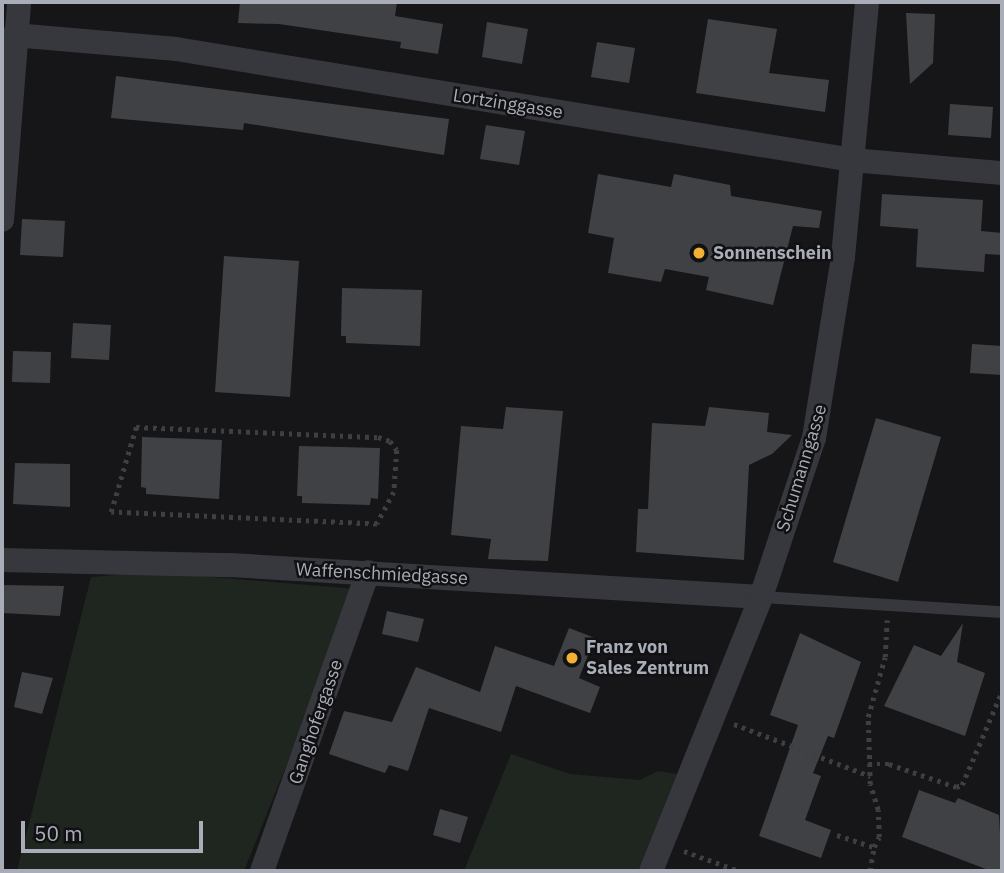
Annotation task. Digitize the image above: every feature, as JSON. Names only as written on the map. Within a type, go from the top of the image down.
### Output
[{"type":"street","points":[[2,220],[14,36],[19,2]]},
{"type":"street","name":"Schumanngasse","points":[[651,871],[761,597],[822,406],[852,160],[867,2]]},
{"type":"street","name":"Lortzinggasse","points":[[14,36],[176,49],[852,160],[1002,173]]},
{"type":"street","name":"Waffenschmiedgasse","points":[[2,560],[368,572],[761,597]]},
{"type":"street","name":"Ganghofergasse","points":[[262,871],[368,572]]},
{"type":"lane","points":[[761,597],[1002,612]]},
{"type":"path","points":[[136,427],[296,433],[390,441],[397,450],[394,492],[377,524],[243,518],[111,512],[136,427]]},
{"type":"path","points":[[870,871],[874,847],[879,837],[878,810],[868,764],[868,717],[885,657],[888,605]]},
{"type":"path","points":[[868,764],[889,764],[956,788],[962,785],[1002,691]]},
{"type":"path","points":[[713,716],[870,776]]},
{"type":"path","points":[[837,835],[874,847]]},
{"type":"path","points":[[663,843],[739,871]]},
{"type":"shaded area","points":[[150,572],[357,589],[244,871],[17,871],[91,577]]},
{"type":"shaded area","points":[[511,754],[570,774],[640,780],[658,771],[677,774],[638,871],[464,871]]},
{"type":"building","points":[[240,2],[397,2],[395,16],[443,24],[438,54],[400,48],[401,42],[279,24],[238,23]]},
{"type":"building","points":[[906,13],[935,14],[933,63],[910,84]]},
{"type":"building","points":[[708,19],[777,29],[769,73],[829,80],[825,112],[696,93]]},
{"type":"building","points":[[487,22],[528,29],[522,64],[482,57]]},
{"type":"building","points":[[597,42],[635,48],[629,83],[591,77]]},
{"type":"building","points":[[116,76],[449,119],[444,155],[244,123],[243,130],[111,118]]},
{"type":"building","points":[[950,104],[993,107],[991,138],[948,135]]},
{"type":"building","points":[[486,125],[525,131],[519,165],[480,159]]},
{"type":"building","name":"Sonnenschein","points":[[598,174],[671,187],[674,174],[730,185],[731,196],[822,211],[819,228],[793,226],[773,305],[706,290],[709,277],[665,269],[661,282],[608,273],[614,238],[588,233]]},
{"type":"building","points":[[882,194],[983,200],[981,231],[1002,233],[1002,255],[985,254],[984,272],[916,267],[918,229],[880,226]]},
{"type":"building","points":[[22,219],[65,221],[63,257],[20,255]]},
{"type":"building","points":[[224,256],[299,261],[290,397],[215,392]]},
{"type":"building","points":[[342,288],[422,290],[420,346],[346,343],[346,336],[341,336]]},
{"type":"building","points":[[73,323],[111,325],[109,360],[71,358]]},
{"type":"building","points":[[972,344],[1002,346],[1002,375],[970,373]]},
{"type":"building","points":[[13,351],[51,352],[50,383],[12,382]]},
{"type":"building","points":[[506,407],[563,411],[548,561],[488,559],[491,539],[451,535],[461,426],[503,429]]},
{"type":"building","points":[[709,407],[769,413],[767,432],[792,435],[772,454],[749,465],[744,560],[636,552],[638,509],[648,509],[652,423],[705,426]]},
{"type":"building","points":[[876,418],[941,437],[898,582],[833,562]]},
{"type":"building","points":[[142,437],[222,440],[219,499],[146,494],[146,488],[141,487]]},
{"type":"building","points":[[299,446],[380,448],[378,499],[371,498],[370,505],[302,503],[302,496],[297,496]]},
{"type":"building","points":[[15,463],[70,464],[70,507],[13,504]]},
{"type":"building","points":[[2,585],[64,586],[60,616],[2,613]]},
{"type":"building","points":[[387,611],[424,619],[418,642],[382,634]]},
{"type":"building","points":[[963,623],[957,662],[985,673],[965,736],[884,706],[914,645],[941,656]]},
{"type":"building","points":[[569,628],[595,638],[579,678],[600,687],[590,713],[516,686],[501,732],[429,708],[408,771],[389,765],[385,773],[329,754],[344,711],[392,722],[416,667],[480,692],[495,646],[554,666]]},
{"type":"building","points":[[800,633],[861,662],[834,738],[828,736],[813,773],[821,776],[805,820],[831,830],[821,858],[759,836],[798,725],[770,715]]},
{"type":"building","points":[[22,672],[53,678],[42,714],[14,707]]},
{"type":"building","points":[[919,790],[955,803],[958,798],[999,815],[1002,871],[991,871],[902,837]]},
{"type":"building","points":[[440,809],[468,817],[460,843],[433,835]]},
{"type":"place","name":"Sonnenschein","points":[[699,253]]},
{"type":"place","name":"Franz von Sales Zentrum","points":[[572,658]]}]
